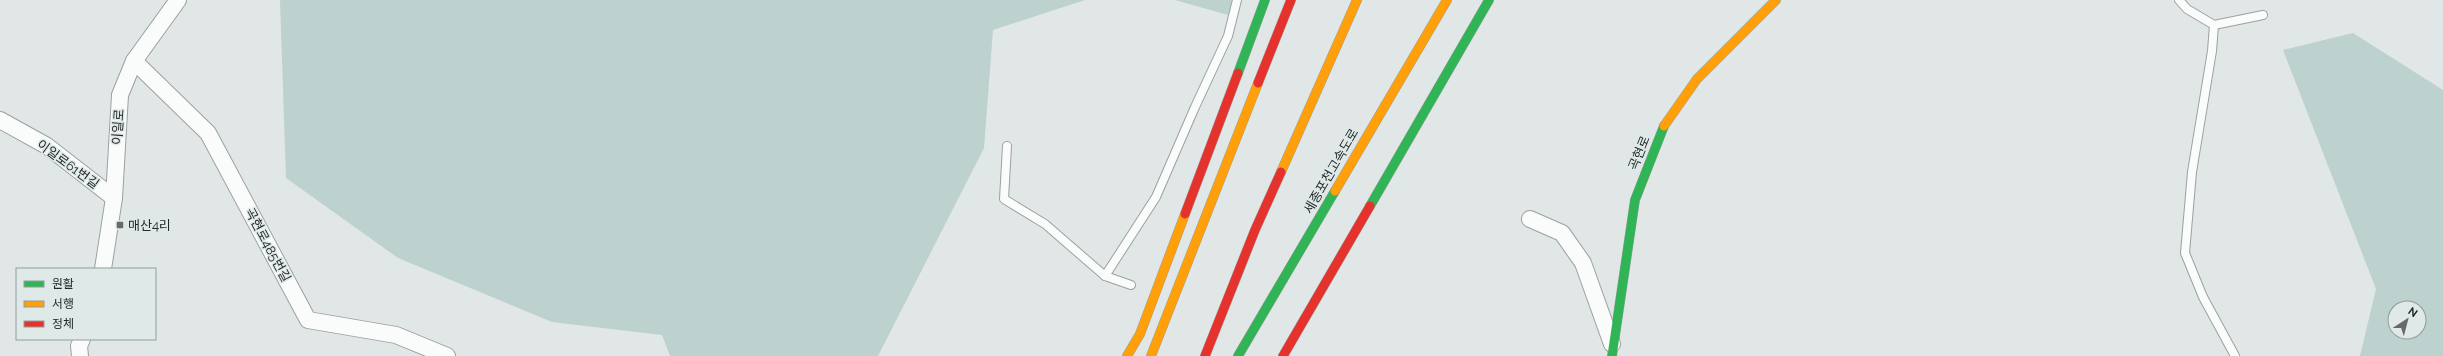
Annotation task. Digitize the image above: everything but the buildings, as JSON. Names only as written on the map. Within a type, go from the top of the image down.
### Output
[{"type":"main road","points":[[1127,356],[1140,334],[1265,0]]},
{"type":"main road","points":[[1151,356],[1291,0]]},
{"type":"main road","points":[[1204,356],[1255,230],[1357,0]]},
{"type":"main road","name":"세종포천고속도로","points":[[1238,356],[1447,0]]},
{"type":"main road","points":[[1283,356],[1489,0]]},
{"type":"main road","name":"곡현로","points":[[1613,352],[1636,200],[1651,156],[1666,122],[1698,79],[1776,0]]},
{"type":"main road","points":[[1424,113],[1490,19]]},
{"type":"street","name":"이일로","points":[[103,268],[114,198],[120,95],[134,61],[178,0]]},
{"type":"street","name":"곡현로485번길","points":[[134,61],[208,133],[308,320],[396,335],[447,356]]},
{"type":"street","name":"이일로61번길","points":[[0,120],[47,146],[114,198]]},
{"type":"street","points":[[1530,219],[1562,233],[1583,263],[1613,352]]},
{"type":"street","points":[[80,356],[79,346],[82,340]]},
{"type":"lane","points":[[1105,276],[1156,197],[1228,36],[1237,0]]},
{"type":"lane","points":[[2179,0],[2187,9],[2214,25],[2263,15]]},
{"type":"lane","points":[[2214,25],[2212,51],[2192,172],[2185,253],[2203,297],[2236,356]]},
{"type":"lane","points":[[1007,146],[1004,199],[1045,224],[1105,276],[1132,285]]},
{"type":"shaded area","points":[[280,0],[1085,0],[993,30],[984,148],[878,356],[670,356],[662,335],[552,322],[398,258],[286,178]]},
{"type":"shaded area","points":[[1175,0],[1232,0],[1228,15]]},
{"type":"shaded area","points":[[2353,33],[2443,90],[2443,356],[2360,356],[2376,289],[2283,50]]},
{"type":"traffic: fast","points":[[1238,73],[1265,0]]},
{"type":"traffic: fast","points":[[1370,206],[1489,0]]},
{"type":"traffic: fast","points":[[1612,356],[1635,200],[1664,126]]},
{"type":"traffic: fast","points":[[1238,356],[1335,191]]},
{"type":"traffic: slow","points":[[1281,172],[1357,0]]},
{"type":"traffic: slow","points":[[1335,191],[1447,0]]},
{"type":"traffic: slow","points":[[1664,126],[1697,79],[1776,0]]},
{"type":"traffic: slow","points":[[1151,356],[1258,83]]},
{"type":"traffic: slow","points":[[1127,356],[1140,334],[1185,214]]},
{"type":"traffic: jam","points":[[1258,83],[1291,0]]},
{"type":"traffic: jam","points":[[1185,214],[1238,73]]},
{"type":"traffic: jam","points":[[1205,356],[1255,230],[1281,172]]},
{"type":"traffic: jam","points":[[1283,356],[1370,206]]},
{"type":"place","name":"매산4리","points":[[120,225]]}]
